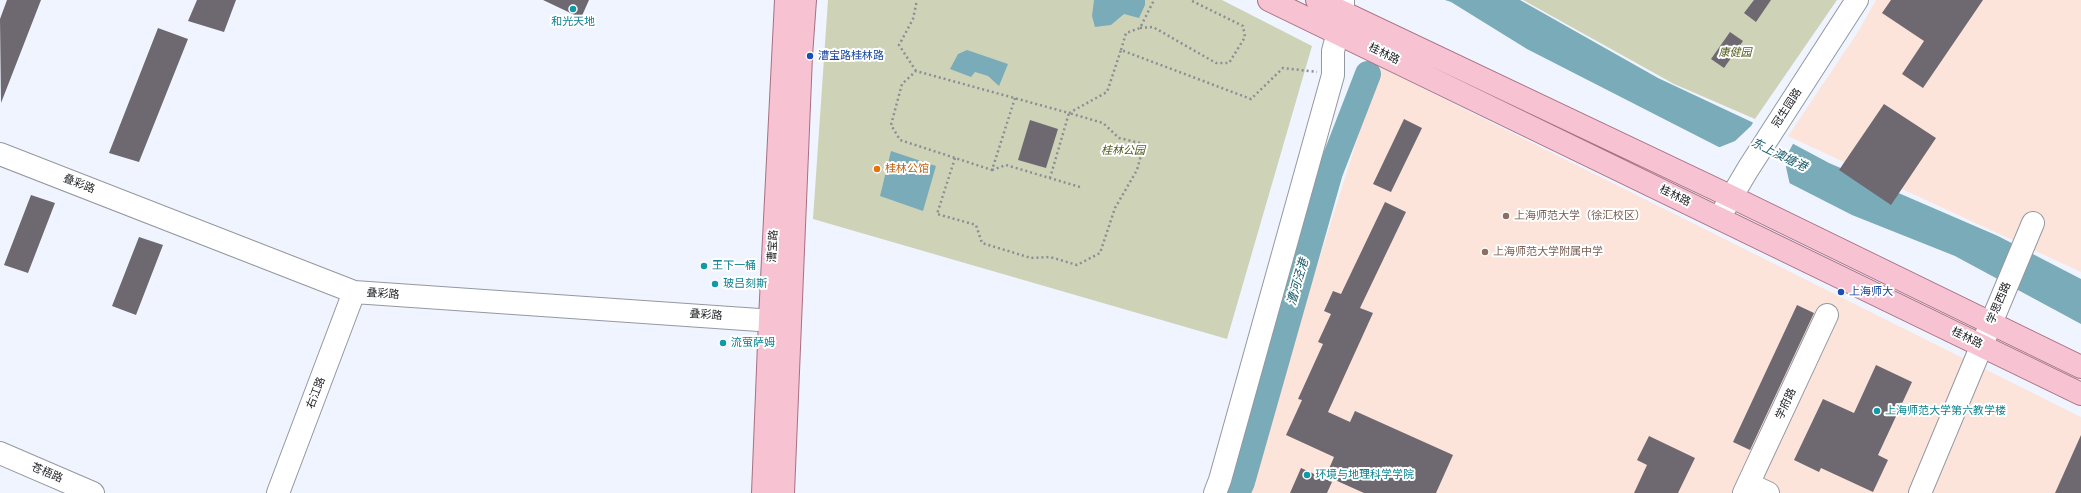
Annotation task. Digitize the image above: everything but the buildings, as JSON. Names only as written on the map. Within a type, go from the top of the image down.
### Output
[{"type":"main road","name":"漕宝路","points":[[783,493],[780,321],[786,0]]},
{"type":"main road","name":"漕宝路","points":[[763,493],[780,321],[805,0]]},
{"type":"main road","name":"桂林路","points":[[1269,0],[1341,15],[1732,197],[2081,367]]},
{"type":"main road","name":"桂林路","points":[[1317,0],[1341,15],[1719,218],[2081,394]]},
{"type":"street","name":"冠生园路","points":[[1719,218],[1748,169],[1857,0]]},
{"type":"street","points":[[1215,493],[1220,480],[1333,75],[1333,51],[1341,15]]},
{"type":"street","name":"叠彩路","points":[[0,154],[354,292],[780,321]]},
{"type":"street","name":"学思西路","points":[[1920,493],[2030,230]]},
{"type":"street","name":"右江路","points":[[278,493],[354,292]]},
{"type":"street","name":"学府路","points":[[1747,488],[1827,315]]},
{"type":"street","name":"苍梧路","points":[[0,453],[93,493]]},
{"type":"street","points":[[1747,488],[1768,493]]},
{"type":"path","points":[[917,0],[913,19],[899,45],[916,71],[1103,123],[1120,138],[1144,144],[1137,170],[1115,208],[1100,253],[1077,265],[1050,258],[1031,258],[982,243],[976,225],[937,214],[955,158]]},
{"type":"path","points":[[1140,28],[1154,0]]},
{"type":"path","points":[[1050,178],[1069,113],[1107,92],[1126,33],[1140,28],[1152,27],[1216,63],[1229,63],[1245,38],[1243,26],[1190,0]]},
{"type":"path","points":[[1121,50],[1251,99],[1283,68],[1310,70],[1333,75]]},
{"type":"path","points":[[916,71],[902,84],[891,125],[900,140],[992,170],[1006,165],[1080,187]]},
{"type":"path","points":[[992,170],[1015,98]]},
{"type":"shaded area","points":[[1876,0],[2081,0],[2081,272],[1788,136],[1858,32]]},
{"type":"shaded area","name":"上海师范大学（徐汇校区）","points":[[1380,67],[2081,417],[2081,493],[1245,493]]},
{"type":"green space","name":"桂林公园","points":[[828,0],[1222,0],[1312,46],[1227,339],[813,219]]},
{"type":"green space","name":"康健园","points":[[1523,0],[1837,0],[1755,119],[1674,84]]},
{"type":"water","points":[[1094,0],[1145,0],[1145,5],[1139,18],[1124,14],[1111,25],[1095,27],[1092,16]]},
{"type":"water","name":"东上澳塘港","points":[[1445,0],[1520,0],[1658,78],[1756,124],[1829,163],[1998,236],[2081,279],[2081,324],[1955,256],[1852,215],[1527,49],[1451,2]]},
{"type":"water","points":[[967,50],[1008,64],[999,86],[988,76],[975,72],[971,77],[950,69],[958,54]]},
{"type":"water","points":[[891,151],[936,166],[923,211],[880,196]]},
{"type":"pier","points":[[1754,121],[1794,142],[1787,155],[1786,167],[1790,185],[1715,147],[1720,147],[1735,141],[1751,126]]},
{"type":"waterway","name":"漕河泾港","points":[[1237,493],[1242,482],[1330,172],[1368,74]]},
{"type":"place","name":"和光天地","points":[[573,9]]},
{"type":"place","name":"漕宝路桂林路","points":[[810,56]]},
{"type":"place","name":"桂林公馆","points":[[877,169]]},
{"type":"place","name":"上海师范大学（徐汇校区）","points":[[1506,216]]},
{"type":"place","name":"上海师范大学附属中学","points":[[1485,252]]},
{"type":"place","name":"王下一桶","points":[[704,266]]},
{"type":"place","name":"玻吕刻斯","points":[[715,284]]},
{"type":"place","name":"上海师大","points":[[1841,292]]},
{"type":"place","name":"流萤萨姆","points":[[723,343]]},
{"type":"place","name":"上海师范大学第六教学楼","points":[[1877,411]]},
{"type":"place","name":"环境与地理科学学院","points":[[1307,475]]}]
